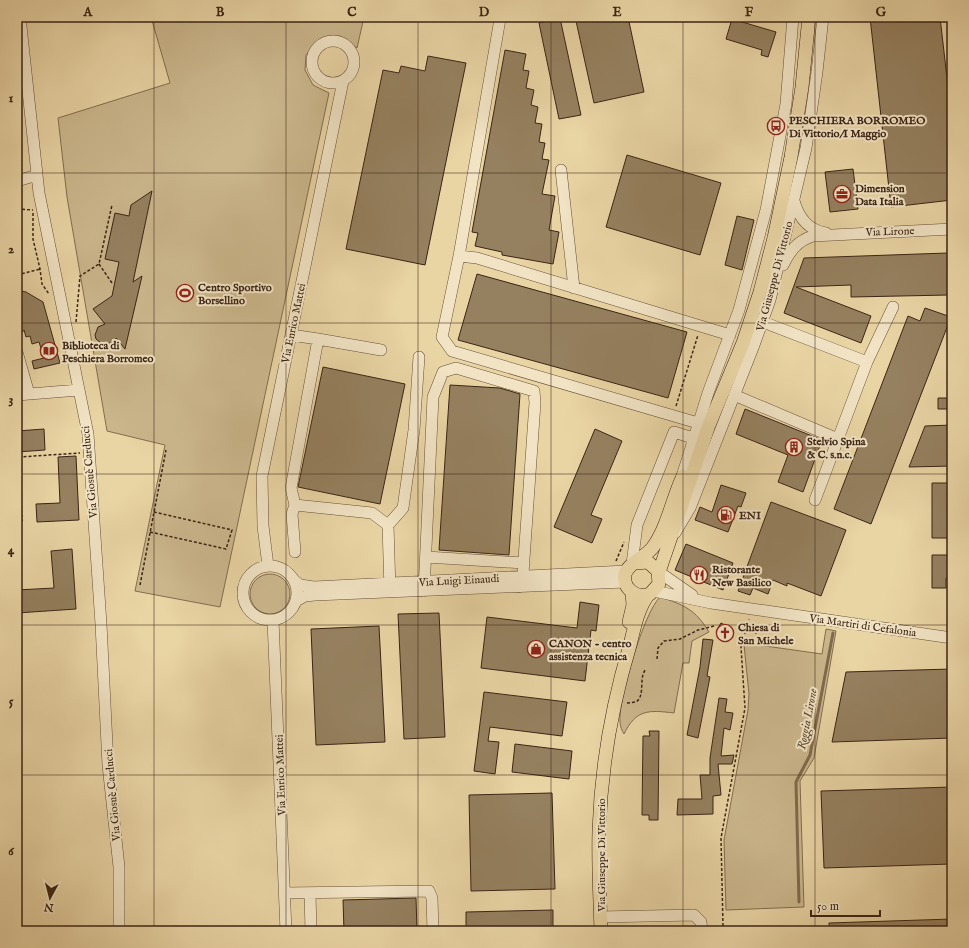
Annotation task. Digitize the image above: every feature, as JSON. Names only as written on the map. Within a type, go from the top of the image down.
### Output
[{"type":"main road","name":"Via Giuseppe Di Vittorio","points":[[593,931],[592,828],[594,795],[608,690],[632,613],[630,575],[657,540],[704,424],[751,319],[774,238],[796,124],[809,17]]},
{"type":"main road","name":"Via Giuseppe Di Vittorio","points":[[601,931],[599,832],[607,746],[617,693],[640,613],[660,582],[658,572],[704,424]]},
{"type":"main road","points":[[652,593],[640,596],[630,575],[643,561],[650,563],[658,572]]},
{"type":"street","name":"Via Giosuè Carducci","points":[[20,17],[37,176],[47,239],[88,434],[101,624],[108,765],[119,867],[120,931]]},
{"type":"street","name":"Via Giuseppe Di Vittorio","points":[[679,484],[693,438],[704,424],[730,335],[743,298],[760,235],[777,155],[790,72],[793,17]]},
{"type":"street","name":"Via Giuseppe Di Vittorio","points":[[668,542],[681,526],[690,508],[763,322],[794,201],[809,128],[818,72],[823,17]]},
{"type":"street","points":[[500,19],[459,256],[442,337],[452,351],[704,424]]},
{"type":"street","name":"Via Enrico Mattei","points":[[268,566],[263,526],[262,476],[343,81]]},
{"type":"street","points":[[561,170],[574,288]]},
{"type":"street","points":[[17,181],[37,176]]},
{"type":"street","name":"Via Lirone","points":[[794,201],[798,214],[804,221],[818,232],[828,234]]},
{"type":"street","name":"Via Lirone","points":[[773,287],[788,255],[798,242],[813,236],[828,234],[952,229]]},
{"type":"street","points":[[459,256],[477,258],[730,335]]},
{"type":"street","points":[[815,500],[868,362],[894,307]]},
{"type":"street","points":[[763,322],[868,362]]},
{"type":"street","points":[[291,335],[381,350]]},
{"type":"street","points":[[295,552],[292,514],[295,505],[291,488],[318,339]]},
{"type":"street","points":[[17,352],[29,394]]},
{"type":"street","points":[[390,588],[388,525],[403,508],[414,430],[420,357]]},
{"type":"street","points":[[424,586],[433,397],[442,372],[456,368],[534,391],[535,403],[522,582]]},
{"type":"street","points":[[17,395],[79,390]]},
{"type":"street","points":[[734,395],[838,439]]},
{"type":"street","points":[[630,575],[637,525],[674,432],[693,438]]},
{"type":"street","points":[[295,505],[372,513],[388,525]]},
{"type":"street","points":[[426,557],[524,563]]},
{"type":"street","points":[[268,566],[283,569],[294,580],[297,587],[296,601],[288,614],[274,620],[265,620],[256,616],[250,611],[243,595],[244,586],[253,572],[268,566]]},
{"type":"street","name":"Via Martiri di Cefalonia","points":[[658,572],[703,601]]},
{"type":"street","name":"Via Luigi Einaudi","points":[[296,601],[304,596],[390,588],[630,575]]},
{"type":"street","name":"Via Luigi Einaudi","points":[[294,580],[300,585],[314,587],[390,588]]},
{"type":"street","name":"Via Martiri di Cefalonia","points":[[652,593],[677,594],[703,601],[751,609],[952,638]]},
{"type":"street","name":"Via Enrico Mattei","points":[[274,620],[286,931]]},
{"type":"street","points":[[284,893],[429,890],[432,898],[433,931]]},
{"type":"street","points":[[310,893],[311,931]]},
{"type":"street","points":[[600,917],[694,915],[700,919],[702,929]]},
{"type":"path","points":[[76,326],[80,276],[99,264],[112,205]]},
{"type":"path","points":[[17,209],[33,210]]},
{"type":"path","points":[[99,264],[112,283]]},
{"type":"path","points":[[17,274],[40,269]]},
{"type":"path","points":[[140,585],[166,450]]},
{"type":"path","points":[[17,525],[22,521],[19,457],[89,452]]},
{"type":"path","points":[[150,532],[226,549],[232,530],[154,512]]},
{"type":"path","points":[[723,926],[721,838],[746,708],[741,647],[751,609]]},
{"type":"path","points":[[657,659],[658,648],[664,641],[680,639],[698,630],[714,626]]},
{"type":"path","points":[[745,631],[757,633]]},
{"type":"path","points":[[625,702],[632,703],[639,700],[642,676],[646,669]]},
{"type":"shaded area","name":"Centro Sportivo Borsellino","points":[[151,17],[364,17],[357,48],[340,36],[320,39],[306,55],[305,70],[313,85],[329,93],[220,607],[135,591],[165,445],[107,431],[67,197],[58,118],[170,83]]},
{"type":"shaded area","points":[[274,574],[281,577],[287,583],[290,594],[289,602],[281,611],[274,614],[266,614],[259,611],[251,602],[250,590],[253,583],[262,575]]},
{"type":"shaded area","points":[[660,597],[676,603],[694,613],[709,632],[692,641],[689,663],[683,663],[674,713],[644,713],[633,720],[624,734],[620,724],[620,711],[623,695],[640,637],[654,606]]},
{"type":"shaded area","points":[[826,629],[836,631],[814,758],[800,781],[804,907],[726,910],[724,840],[748,710],[749,694],[744,645],[751,644],[822,654]]},
{"type":"building","points":[[596,17],[628,17],[644,92],[594,103],[576,21]]},
{"type":"building","points":[[870,17],[940,17],[952,122],[952,200],[891,207]]},
{"type":"building","points":[[560,18],[581,115],[559,119],[539,23]]},
{"type":"building","points":[[732,19],[776,32],[768,57],[761,55],[762,50],[726,39]]},
{"type":"building","points":[[505,50],[526,54],[523,70],[529,71],[526,88],[534,90],[531,105],[538,107],[535,123],[542,124],[539,142],[545,143],[542,159],[549,160],[542,194],[555,196],[549,230],[559,232],[553,264],[502,255],[502,252],[475,246],[478,233],[472,232]]},
{"type":"building","points":[[428,56],[466,63],[425,265],[346,249],[383,70],[399,73],[401,66],[425,71]]},
{"type":"building","points":[[627,155],[721,183],[700,255],[606,227]]},
{"type":"building","points":[[853,169],[858,209],[830,212],[825,172]]},
{"type":"building","points":[[152,191],[133,282],[142,276],[125,349],[116,338],[111,343],[102,344],[96,339],[95,335],[98,327],[105,324],[93,309],[112,296],[119,262],[105,259],[115,213],[129,216],[131,205]]},
{"type":"building","points":[[737,216],[754,220],[742,270],[725,265]]},
{"type":"building","points":[[948,253],[949,295],[851,297],[851,285],[796,287],[871,316],[861,343],[784,313],[804,258]]},
{"type":"building","points":[[477,274],[687,332],[668,398],[458,340]]},
{"type":"building","points":[[17,290],[26,292],[43,302],[60,363],[34,369],[32,361],[44,358],[39,342],[32,344],[30,336],[26,337],[24,330],[17,339]]},
{"type":"building","points":[[925,308],[951,317],[871,524],[834,509],[908,316],[920,321]]},
{"type":"building","points":[[323,367],[405,384],[380,504],[298,487]]},
{"type":"building","points":[[450,385],[500,388],[520,394],[509,555],[439,550]]},
{"type":"building","points":[[938,398],[952,398],[952,409],[938,409]]},
{"type":"building","name":"Stelvio Spina & C. s.n.c.","points":[[745,409],[822,440],[803,492],[778,482],[788,455],[736,434]]},
{"type":"building","points":[[952,425],[952,466],[909,467],[925,426]]},
{"type":"building","points":[[44,429],[45,450],[17,452],[17,431]]},
{"type":"building","points":[[595,429],[622,441],[591,515],[602,519],[592,543],[554,527]]},
{"type":"building","points":[[76,456],[79,520],[37,522],[36,504],[60,503],[58,457]]},
{"type":"building","points":[[932,483],[952,483],[952,538],[932,538]]},
{"type":"building","points":[[721,485],[746,493],[741,507],[738,506],[728,532],[695,520],[700,507],[712,512]]},
{"type":"building","points":[[771,502],[846,530],[821,596],[787,583],[787,586],[773,580],[768,594],[753,588],[750,595],[738,591]]},
{"type":"building","points":[[686,544],[733,563],[723,590],[675,570]]},
{"type":"building","points":[[72,549],[76,609],[17,613],[17,590],[54,588],[51,551]]},
{"type":"building","points":[[932,555],[952,555],[952,578],[946,578],[946,588],[932,588]]},
{"type":"building","name":"CANON - centro assistenza tecnica","points":[[580,602],[599,605],[596,631],[591,630],[585,681],[481,668],[487,617],[577,628]]},
{"type":"building","points":[[439,613],[445,737],[404,739],[398,614]]},
{"type":"building","name":"Chiesa di San Michele","points":[[721,623],[727,625],[732,638],[723,641],[718,628]]},
{"type":"building","points":[[379,626],[385,742],[316,745],[311,629]]},
{"type":"building","points":[[703,639],[713,640],[707,676],[710,677],[698,738],[687,735],[700,667]]},
{"type":"building","points":[[952,669],[952,738],[832,742],[846,672]]},
{"type":"building","points":[[484,692],[567,702],[562,736],[490,727],[488,741],[499,742],[495,774],[474,771]]},
{"type":"building","points":[[719,698],[727,699],[725,712],[733,713],[730,730],[724,728],[721,756],[734,755],[732,764],[718,764],[721,795],[713,796],[713,814],[677,815],[678,799],[702,799],[700,775],[710,775],[710,758]]},
{"type":"building","points":[[649,731],[659,731],[658,820],[649,820],[649,815],[642,815],[643,736],[650,736]]},
{"type":"building","points":[[515,744],[572,751],[569,779],[512,772]]},
{"type":"building","points":[[952,787],[952,864],[824,868],[821,791]]},
{"type":"building","points":[[552,793],[555,889],[471,891],[469,795]]},
{"type":"building","points":[[416,898],[417,931],[344,931],[343,900]]},
{"type":"building","points":[[553,910],[553,931],[466,931],[466,912]]},
{"type":"building","points":[[952,919],[952,931],[829,931],[829,923]]},
{"type":"waterway","name":"Roggia Lirone","points":[[799,902],[796,782],[810,755],[833,633]]},
{"type":"place","name":"PESCHIERA BORROMEO Di Vittorio/I Maggio","points":[[776,126]]},
{"type":"place","name":"Dimension Data Italia","points":[[842,194]]},
{"type":"place","name":"Centro Sportivo Borsellino","points":[[185,293]]},
{"type":"place","name":"Biblioteca di Peschiera Borromeo","points":[[49,351]]},
{"type":"place","name":"Stelvio Spina & C. s.n.c.","points":[[794,447]]},
{"type":"place","name":"ENI","points":[[726,515]]},
{"type":"place","name":"Ristorante New Basilico","points":[[699,575]]},
{"type":"place","name":"Chiesa di San Michele","points":[[725,633]]},
{"type":"place","name":"CANON - centro assistenza tecnica","points":[[536,649]]}]
